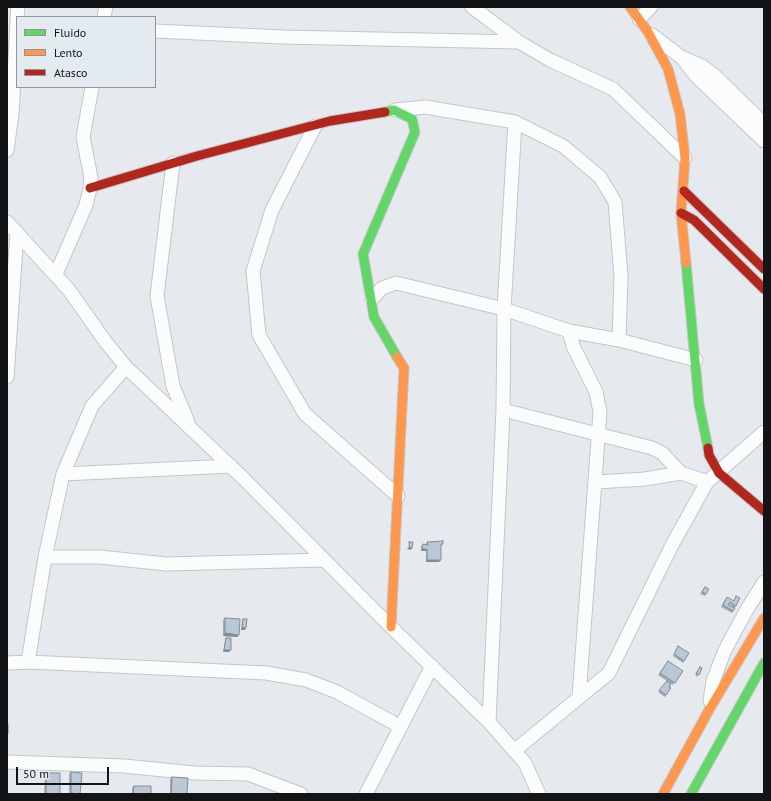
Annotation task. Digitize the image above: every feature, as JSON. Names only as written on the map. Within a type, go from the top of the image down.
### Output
[{"type":"street","points":[[472,7],[519,42],[550,60],[613,89],[685,158]]},
{"type":"street","points":[[630,7],[648,32],[668,69],[680,114],[685,158],[684,191],[681,213],[699,404],[709,455],[719,473],[764,511]]},
{"type":"street","points":[[639,19],[651,7]]},
{"type":"street","points":[[7,150],[12,114],[10,61],[16,27]]},
{"type":"street","points":[[156,31],[283,37],[519,42]]},
{"type":"street","points":[[648,32],[681,56],[702,66],[714,75],[764,124]]},
{"type":"street","points":[[681,56],[696,76],[764,141]]},
{"type":"street","points":[[56,274],[86,205],[90,188],[91,178],[83,136],[92,88]]},
{"type":"street","points":[[90,188],[173,163],[315,126],[394,110],[425,107],[515,122],[564,146],[600,177],[615,202],[621,276],[619,340]]},
{"type":"street","points":[[391,627],[404,368],[386,340],[374,317],[363,254],[415,132],[412,119],[394,110]]},
{"type":"street","points":[[489,722],[502,410],[504,310],[515,122]]},
{"type":"street","points":[[315,126],[272,210],[252,271],[259,335],[305,414],[398,496]]},
{"type":"street","points":[[173,163],[157,296],[173,386],[191,428]]},
{"type":"street","points":[[684,191],[764,269]]},
{"type":"street","points":[[681,213],[694,220],[764,289]]},
{"type":"street","points":[[7,222],[56,274],[126,367],[231,466],[391,627],[489,722],[525,763],[539,794]]},
{"type":"street","points":[[7,377],[17,232]]},
{"type":"street","points":[[372,300],[382,288],[396,283],[504,310],[569,331],[619,340],[696,360]]},
{"type":"street","points":[[569,331],[572,346],[596,392],[600,412],[580,697]]},
{"type":"street","points":[[28,662],[45,557],[63,474],[92,406],[126,367]]},
{"type":"street","points":[[502,410],[652,448],[662,453],[681,474]]},
{"type":"street","points":[[514,751],[609,672],[672,545],[707,482],[764,432]]},
{"type":"street","points":[[63,474],[231,466]]},
{"type":"street","points":[[596,482],[645,479],[681,474],[707,482]]},
{"type":"street","points":[[45,557],[100,558],[166,564],[324,560]]},
{"type":"street","points":[[709,710],[713,680],[725,650],[746,610],[764,582]]},
{"type":"street","points":[[663,794],[709,710],[764,618]]},
{"type":"street","points":[[7,663],[28,662],[266,673],[306,680],[337,692],[401,727]]},
{"type":"street","points":[[691,794],[764,663]]},
{"type":"street","points":[[366,794],[432,666]]},
{"type":"street","points":[[7,762],[124,766],[194,773],[248,774],[301,794]]},
{"type":"building","points":[[443,541],[443,544],[441,544],[441,560],[427,560],[427,549],[422,549],[423,544],[428,545],[427,542]]},
{"type":"building","points":[[409,542],[413,542],[412,548],[409,547]]},
{"type":"building","points":[[705,587],[709,589],[706,594],[702,592]]},
{"type":"building","points":[[736,596],[740,598],[736,606],[730,602],[728,605],[735,608],[733,611],[723,605],[727,597],[734,601]]},
{"type":"building","points":[[225,618],[240,619],[239,635],[225,633]]},
{"type":"building","points":[[243,619],[247,619],[246,628],[242,627]]},
{"type":"building","points":[[226,638],[231,638],[231,650],[224,650]]},
{"type":"building","points":[[678,646],[689,653],[684,661],[674,654]]},
{"type":"building","points":[[668,661],[683,671],[675,683],[660,673]]},
{"type":"building","points":[[700,667],[702,668],[699,675],[696,673]]},
{"type":"building","points":[[667,681],[671,683],[669,687],[671,688],[666,695],[659,690]]},
{"type":"building","points":[[71,772],[82,773],[80,794],[71,793]]},
{"type":"building","points":[[46,773],[60,773],[60,794],[46,794]]},
{"type":"building","points":[[172,777],[188,778],[187,794],[171,794]]},
{"type":"building","points":[[134,786],[151,786],[151,794],[133,794]]},
{"type":"traffic: fast","points":[[385,112],[394,110],[412,119],[415,132],[363,254],[374,317],[397,357]]},
{"type":"traffic: fast","points":[[686,263],[699,404],[708,448]]},
{"type":"traffic: fast","points":[[691,794],[764,663]]},
{"type":"traffic: slow","points":[[630,7],[648,32],[668,69],[680,114],[685,158],[681,213],[686,263]]},
{"type":"traffic: slow","points":[[391,627],[404,368],[397,357]]},
{"type":"traffic: slow","points":[[663,794],[709,710],[764,618]]},
{"type":"traffic: jam","points":[[90,188],[197,156],[330,121],[385,112]]},
{"type":"traffic: jam","points":[[684,191],[764,269]]},
{"type":"traffic: jam","points":[[681,213],[694,220],[764,289]]},
{"type":"traffic: jam","points":[[708,448],[709,455],[719,473],[764,511]]}]
